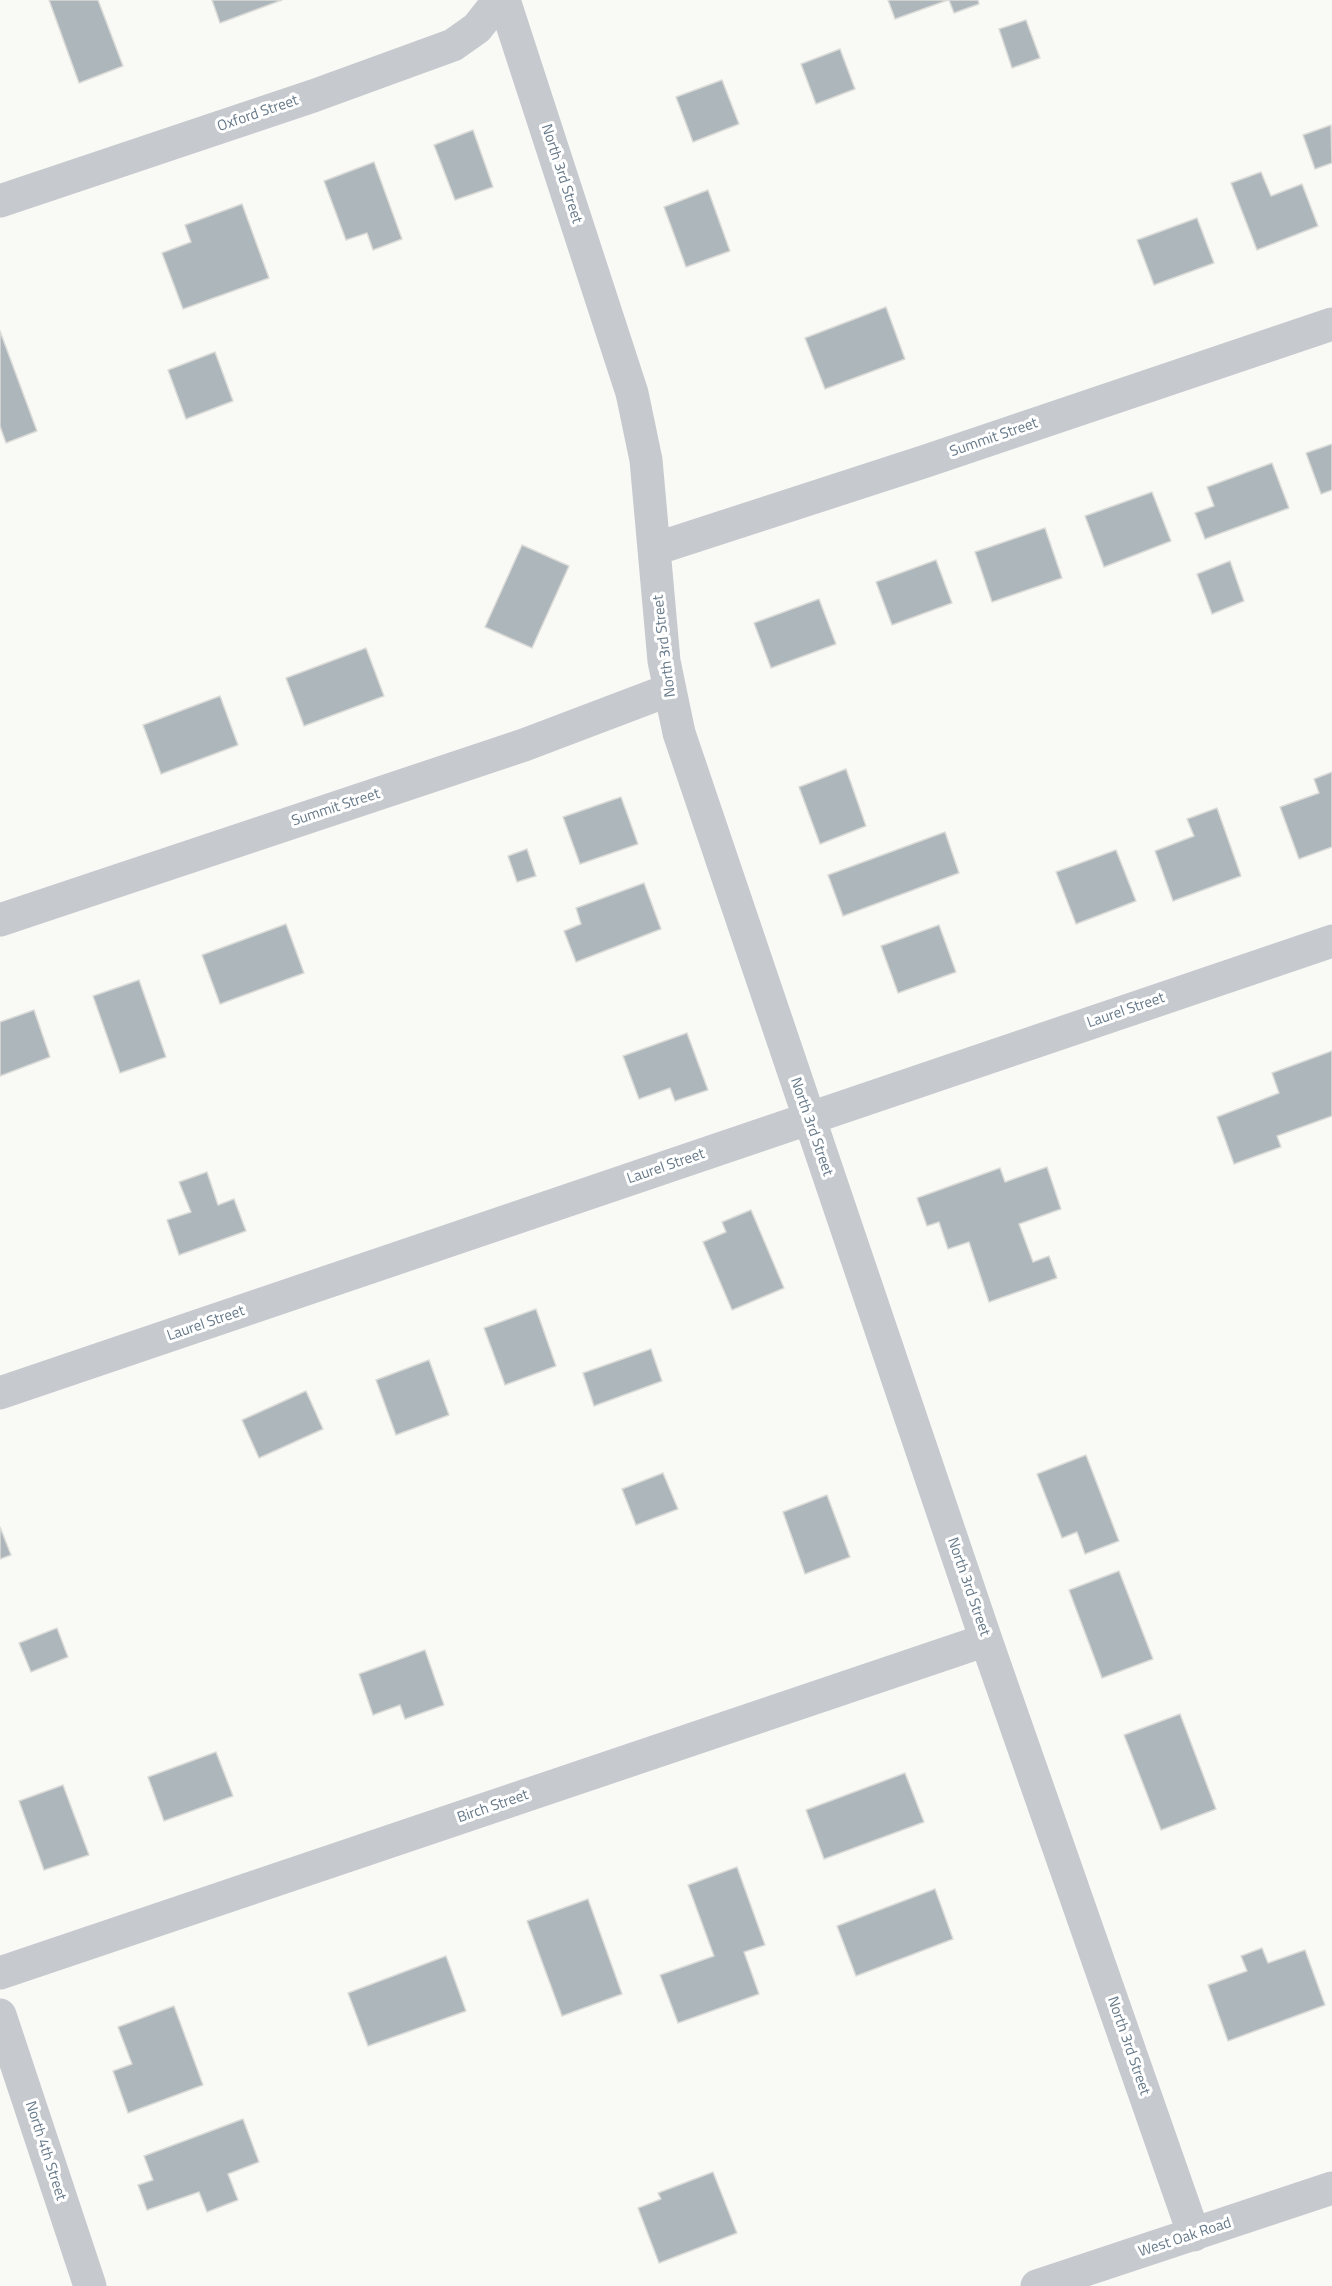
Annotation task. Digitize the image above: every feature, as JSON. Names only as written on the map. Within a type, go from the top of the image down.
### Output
[{"type":"street","name":"Oxford Street","points":[[0,201],[313,96],[453,45],[477,28],[499,0]]},
{"type":"street","name":"North 3rd Street","points":[[504,0],[632,393],[646,460],[664,661],[679,733],[986,1640],[1194,2235]]},
{"type":"street","name":"Summit Street","points":[[655,549],[915,465],[1332,324]]},
{"type":"street","name":"Summit Street","points":[[0,920],[524,745],[669,690]]},
{"type":"street","name":"Laurel Street","points":[[0,1393],[1332,941]]},
{"type":"street","name":"Birch Street","points":[[0,1974],[986,1640]]},
{"type":"street","name":"North 4th Street","points":[[0,2015],[90,2286]]},
{"type":"street","name":"West Oak Road","points":[[1037,2286],[1332,2188]]},
{"type":"building","points":[[49,0],[98,0],[123,66],[79,83]]},
{"type":"building","points":[[212,0],[282,0],[220,23]]},
{"type":"building","points":[[888,0],[948,0],[895,19]]},
{"type":"building","points":[[949,0],[978,0],[979,4],[954,13]]},
{"type":"building","points":[[1026,20],[1040,58],[1012,68],[999,29]]},
{"type":"building","points":[[840,49],[855,89],[816,104],[801,64]]},
{"type":"building","points":[[722,80],[739,124],[693,142],[676,97]]},
{"type":"building","points":[[1331,125],[1332,163],[1315,169],[1303,135]]},
{"type":"building","points":[[473,130],[493,187],[455,200],[434,145]]},
{"type":"building","points":[[374,162],[402,239],[373,250],[367,233],[346,240],[324,181]]},
{"type":"building","points":[[1261,172],[1271,196],[1302,184],[1318,226],[1257,250],[1231,183]]},
{"type":"building","points":[[708,190],[730,251],[686,267],[664,207]]},
{"type":"building","points":[[242,204],[269,278],[183,309],[162,253],[191,242],[185,225]]},
{"type":"building","points":[[1197,218],[1214,263],[1154,285],[1137,240]]},
{"type":"building","points":[[886,307],[905,359],[825,389],[805,338]]},
{"type":"building","points":[[0,331],[37,431],[6,443],[0,426]]},
{"type":"building","points":[[215,352],[233,401],[186,419],[168,370]]},
{"type":"building","points":[[1332,444],[1332,490],[1321,494],[1306,453]]},
{"type":"building","points":[[1272,463],[1289,508],[1205,539],[1195,513],[1214,506],[1207,487]]},
{"type":"building","points":[[1152,492],[1171,541],[1104,567],[1085,516]]},
{"type":"building","points":[[1045,528],[1062,578],[992,602],[975,552]]},
{"type":"building","points":[[522,545],[569,566],[532,648],[485,627]]},
{"type":"building","points":[[936,560],[952,603],[892,625],[876,582]]},
{"type":"building","points":[[1230,561],[1244,601],[1212,614],[1197,574]]},
{"type":"building","points":[[819,599],[836,644],[771,668],[754,623]]},
{"type":"building","points":[[366,648],[384,696],[304,726],[286,678]]},
{"type":"building","points":[[220,696],[238,745],[161,774],[143,725]]},
{"type":"building","points":[[846,769],[866,826],[820,844],[799,787]]},
{"type":"building","points":[[1332,772],[1332,847],[1299,859],[1280,807],[1319,793],[1314,779]]},
{"type":"building","points":[[621,797],[638,844],[580,864],[563,817]]},
{"type":"building","points":[[1217,808],[1241,876],[1173,901],[1155,851],[1194,836],[1187,819]]},
{"type":"building","points":[[945,832],[959,873],[843,916],[828,875]]},
{"type":"building","points":[[527,849],[536,876],[517,882],[508,856]]},
{"type":"building","points":[[1116,850],[1136,901],[1076,924],[1056,872]]},
{"type":"building","points":[[644,883],[661,929],[576,962],[564,931],[581,924],[576,908]]},
{"type":"building","points":[[286,924],[304,973],[220,1004],[202,955]]},
{"type":"building","points":[[939,925],[956,972],[898,993],[881,946]]},
{"type":"building","points":[[139,980],[166,1057],[120,1073],[93,996]]},
{"type":"building","points":[[34,1010],[50,1057],[0,1076],[0,1022]]},
{"type":"building","points":[[687,1033],[708,1090],[675,1101],[670,1088],[639,1099],[623,1056]]},
{"type":"building","points":[[1332,1051],[1332,1116],[1277,1136],[1281,1147],[1234,1164],[1217,1117],[1279,1093],[1272,1073]]},
{"type":"building","points":[[1047,1167],[1061,1209],[1019,1224],[1033,1262],[1049,1256],[1057,1278],[989,1302],[969,1242],[948,1249],[939,1222],[927,1226],[917,1198],[1000,1168],[1005,1182]]},
{"type":"building","points":[[207,1172],[218,1205],[234,1199],[246,1231],[179,1255],[167,1220],[191,1212],[179,1182]]},
{"type":"building","points":[[751,1210],[784,1288],[732,1310],[703,1242],[726,1232],[722,1222]]},
{"type":"building","points":[[536,1309],[556,1366],[505,1385],[484,1328]]},
{"type":"building","points":[[651,1349],[662,1381],[594,1406],[583,1373]]},
{"type":"building","points":[[429,1360],[449,1415],[396,1435],[376,1380]]},
{"type":"building","points":[[306,1391],[323,1429],[259,1458],[242,1420]]},
{"type":"building","points":[[1086,1455],[1119,1541],[1085,1554],[1077,1532],[1062,1538],[1037,1474]]},
{"type":"building","points":[[663,1473],[678,1509],[636,1525],[622,1489]]},
{"type":"building","points":[[827,1495],[850,1557],[805,1574],[783,1512]]},
{"type":"building","points":[[0,1527],[11,1555],[0,1559]]},
{"type":"building","points":[[1119,1571],[1153,1659],[1102,1678],[1069,1590]]},
{"type":"building","points":[[57,1628],[68,1657],[31,1672],[19,1643]]},
{"type":"building","points":[[425,1650],[444,1705],[405,1719],[400,1705],[373,1715],[359,1674]]},
{"type":"building","points":[[1180,1714],[1216,1809],[1161,1830],[1124,1735]]},
{"type":"building","points":[[216,1752],[233,1796],[164,1821],[148,1777]]},
{"type":"building","points":[[905,1773],[924,1822],[824,1859],[806,1810]]},
{"type":"building","points":[[63,1785],[89,1855],[44,1870],[19,1801]]},
{"type":"building","points":[[737,1867],[765,1945],[744,1952],[759,1994],[678,2023],[660,1975],[714,1956],[688,1885]]},
{"type":"building","points":[[935,1889],[953,1939],[856,1976],[837,1926]]},
{"type":"building","points":[[588,1899],[622,1994],[562,2016],[527,1921]]},
{"type":"building","points":[[1262,1948],[1268,1963],[1305,1950],[1325,2005],[1228,2041],[1208,1985],[1247,1971],[1241,1956]]},
{"type":"building","points":[[446,1956],[466,2011],[368,2046],[348,1993]]},
{"type":"building","points":[[174,2006],[203,2085],[128,2113],[113,2071],[132,2064],[118,2027]]},
{"type":"building","points":[[243,2119],[259,2162],[228,2174],[238,2200],[207,2212],[199,2192],[147,2210],[138,2185],[153,2180],[144,2156]]},
{"type":"building","points":[[713,2172],[737,2233],[659,2263],[638,2208],[661,2199],[658,2193]]}]
